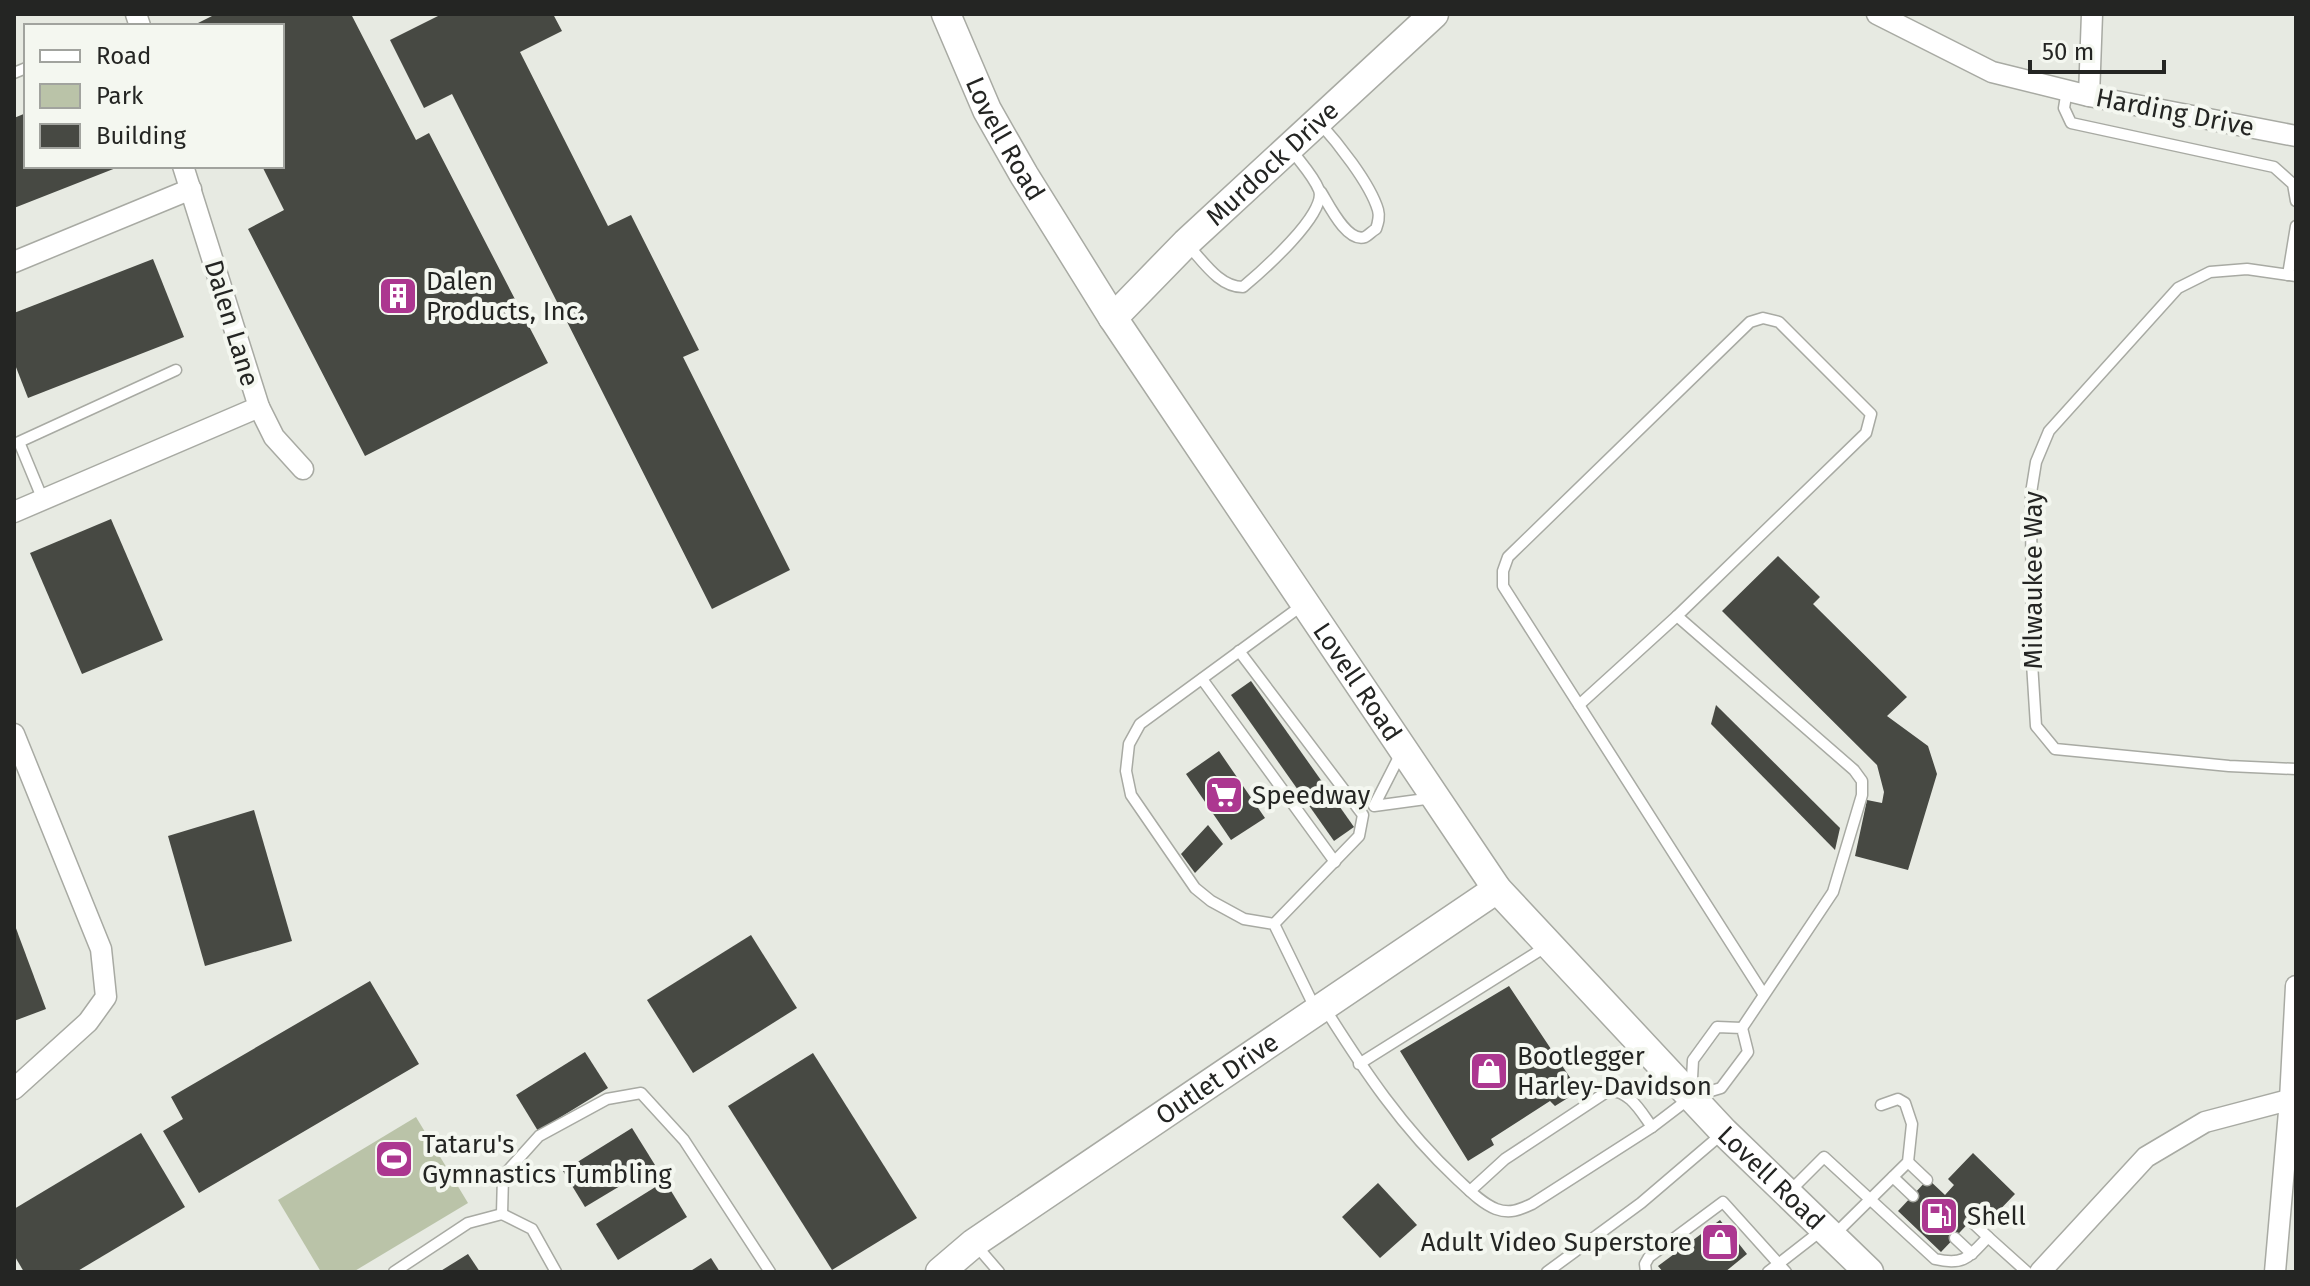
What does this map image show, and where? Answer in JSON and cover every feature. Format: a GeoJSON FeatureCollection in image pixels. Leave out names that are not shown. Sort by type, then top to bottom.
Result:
{"type":"FeatureCollection","features":[{"type":"Feature","properties":{"kind":"main road","name":"Lovell Road"},"geometry":{"type":"LineString","coordinates":[[946,14],[987,110],[1113,318],[1497,889],[1724,1132],[1869,1272]]}},
{"type":"Feature","properties":{"kind":"main road","name":"Murdock Drive"},"geometry":{"type":"LineString","coordinates":[[1113,318],[1186,243],[1434,14]]}},
{"type":"Feature","properties":{"kind":"main road","name":"Outlet Drive"},"geometry":{"type":"LineString","coordinates":[[940,1272],[974,1243],[1497,889]]}},
{"type":"Feature","properties":{"kind":"street","name":"Harding Drive"},"geometry":{"type":"LineString","coordinates":[[1877,14],[1992,72],[2089,96],[2296,136]]}},
{"type":"Feature","properties":{"kind":"street"},"geometry":{"type":"LineString","coordinates":[[2089,96],[2092,14]]}},
{"type":"Feature","properties":{"kind":"street","name":"Dalen Lane"},"geometry":{"type":"LineString","coordinates":[[184,168],[259,407],[274,437],[303,469]]}},
{"type":"Feature","properties":{"kind":"street"},"geometry":{"type":"LineString","coordinates":[[14,262],[191,189]]}},
{"type":"Feature","properties":{"kind":"street"},"geometry":{"type":"LineString","coordinates":[[14,512],[259,407]]}},
{"type":"Feature","properties":{"kind":"street"},"geometry":{"type":"LineString","coordinates":[[14,734],[101,949],[106,997],[88,1022],[14,1089]]}},
{"type":"Feature","properties":{"kind":"street"},"geometry":{"type":"LineString","coordinates":[[2275,1272],[2293,1099],[2296,986]]}},
{"type":"Feature","properties":{"kind":"street"},"geometry":{"type":"LineString","coordinates":[[2040,1272],[2146,1157],[2205,1122],[2293,1099]]}},
{"type":"Feature","properties":{"kind":"lane"},"geometry":{"type":"LineString","coordinates":[[2067,90],[2064,108],[2071,123],[2274,167],[2293,184],[2296,201]]}},
{"type":"Feature","properties":{"kind":"lane"},"geometry":{"type":"LineString","coordinates":[[1290,147],[1346,231],[1356,237],[1365,237],[1376,229],[1379,212],[1374,202],[1346,153],[1318,121]]}},
{"type":"Feature","properties":{"kind":"lane"},"geometry":{"type":"LineString","coordinates":[[1186,243],[1217,276],[1232,287],[1243,287],[1273,261],[1315,211],[1320,201],[1319,190]]}},
{"type":"Feature","properties":{"kind":"lane"},"geometry":{"type":"LineString","coordinates":[[2292,276],[2296,226]]}},
{"type":"Feature","properties":{"kind":"lane","name":"Milwaukee Way"},"geometry":{"type":"LineString","coordinates":[[2292,276],[2247,269],[2210,272],[2178,288],[2049,431],[2036,462],[2031,493],[2032,663],[2036,726],[2055,749],[2199,764],[2296,769]]}},
{"type":"Feature","properties":{"kind":"lane"},"geometry":{"type":"LineString","coordinates":[[1579,705],[1677,616],[1866,433],[1871,414],[1779,322],[1763,318],[1750,322],[1508,557],[1503,571],[1503,586],[1764,995]]}},
{"type":"Feature","properties":{"kind":"lane"},"geometry":{"type":"LineString","coordinates":[[43,500],[16,443],[176,370]]}},
{"type":"Feature","properties":{"kind":"lane"},"geometry":{"type":"LineString","coordinates":[[1274,924],[1244,919],[1211,901],[1195,888],[1131,795],[1126,771],[1129,744],[1140,724],[1304,604]]}},
{"type":"Feature","properties":{"kind":"lane"},"geometry":{"type":"LineString","coordinates":[[1274,924],[1320,1007],[1398,1117],[1470,1191],[1497,1209],[1514,1212],[1532,1204],[1652,1127],[1691,1097],[1721,1088],[1748,1052],[1742,1028],[1833,892],[1862,795],[1862,781],[1854,770],[1677,616]]}},
{"type":"Feature","properties":{"kind":"lane"},"geometry":{"type":"LineString","coordinates":[[1239,651],[1363,815]]}},
{"type":"Feature","properties":{"kind":"lane"},"geometry":{"type":"LineString","coordinates":[[1202,679],[1335,862]]}},
{"type":"Feature","properties":{"kind":"lane"},"geometry":{"type":"LineString","coordinates":[[1274,924],[1359,836],[1363,815],[1374,806],[1403,749]]}},
{"type":"Feature","properties":{"kind":"lane"},"geometry":{"type":"LineString","coordinates":[[1374,806],[1435,798]]}},
{"type":"Feature","properties":{"kind":"lane"},"geometry":{"type":"LineString","coordinates":[[1358,1061],[1549,945]]}},
{"type":"Feature","properties":{"kind":"lane"},"geometry":{"type":"LineString","coordinates":[[1691,1097],[1693,1060],[1717,1027],[1742,1028]]}},
{"type":"Feature","properties":{"kind":"lane"},"geometry":{"type":"LineString","coordinates":[[1470,1191],[1485,1174],[1505,1159],[1608,1091],[1618,1090],[1626,1094],[1652,1127]]}},
{"type":"Feature","properties":{"kind":"lane"},"geometry":{"type":"LineString","coordinates":[[502,1214],[503,1176],[539,1136],[607,1099],[641,1093],[684,1140],[770,1272]]}},
{"type":"Feature","properties":{"kind":"lane"},"geometry":{"type":"LineString","coordinates":[[1768,1272],[1782,1268],[1871,1199],[1908,1162],[1912,1124],[1905,1103],[1898,1099],[1881,1105]]}},
{"type":"Feature","properties":{"kind":"lane"},"geometry":{"type":"LineString","coordinates":[[1547,1272],[1641,1203],[1724,1132]]}},
{"type":"Feature","properties":{"kind":"lane"},"geometry":{"type":"LineString","coordinates":[[1788,1194],[1824,1157],[1935,1259],[1948,1262],[1965,1260],[1988,1237]]}},
{"type":"Feature","properties":{"kind":"lane"},"geometry":{"type":"LineString","coordinates":[[1908,1162],[1927,1180]]}},
{"type":"Feature","properties":{"kind":"lane"},"geometry":{"type":"LineString","coordinates":[[1893,1177],[1913,1196]]}},
{"type":"Feature","properties":{"kind":"lane"},"geometry":{"type":"LineString","coordinates":[[1646,1272],[1645,1264],[1649,1257],[1723,1202],[1782,1268]]}},
{"type":"Feature","properties":{"kind":"lane"},"geometry":{"type":"LineString","coordinates":[[394,1272],[468,1223],[502,1214],[532,1229],[556,1272]]}},
{"type":"Feature","properties":{"kind":"lane"},"geometry":{"type":"LineString","coordinates":[[1971,1221],[2027,1272]]}},
{"type":"Feature","properties":{"kind":"lane"},"geometry":{"type":"LineString","coordinates":[[1955,1238],[1972,1254]]}},
{"type":"Feature","properties":{"kind":"lane"},"geometry":{"type":"LineString","coordinates":[[974,1243],[999,1272]]}},
{"type":"Feature","properties":{"kind":"green space","name":"Tataru's Gymnastics Tumbling"},"geometry":{"type":"Polygon","coordinates":[[[416,1117],[468,1203],[353,1272],[321,1272],[278,1200],[416,1117]]]}},
{"type":"Feature","properties":{"kind":"building","name":"Dalen Products, Inc."},"geometry":{"type":"Polygon","coordinates":[[[216,14],[351,14],[416,140],[429,133],[548,363],[365,456],[248,229],[284,210],[263,168],[284,168],[284,24],[196,24],[216,14]]]}},
{"type":"Feature","properties":{"kind":"building"},"geometry":{"type":"Polygon","coordinates":[[[442,14],[553,14],[562,31],[520,52],[608,226],[631,215],[699,350],[683,357],[790,570],[712,609],[452,94],[424,108],[390,40],[442,14]]]}},
{"type":"Feature","properties":{"kind":"building"},"geometry":{"type":"Polygon","coordinates":[[[24,114],[24,168],[116,168],[14,208],[14,118],[24,114]]]}},
{"type":"Feature","properties":{"kind":"building"},"geometry":{"type":"Polygon","coordinates":[[[153,259],[184,337],[28,398],[14,362],[14,313],[153,259]]]}},
{"type":"Feature","properties":{"kind":"building"},"geometry":{"type":"Polygon","coordinates":[[[111,519],[163,640],[82,674],[30,553],[111,519]]]}},
{"type":"Feature","properties":{"kind":"building"},"geometry":{"type":"Polygon","coordinates":[[[1778,556],[1820,597],[1813,604],[1907,697],[1887,716],[1928,746],[1937,774],[1908,870],[1855,856],[1867,800],[1882,803],[1884,792],[1877,765],[1722,611],[1778,556]]]}},
{"type":"Feature","properties":{"kind":"building"},"geometry":{"type":"Polygon","coordinates":[[[1251,681],[1354,827],[1334,841],[1231,695],[1251,681]]]}},
{"type":"Feature","properties":{"kind":"building"},"geometry":{"type":"Polygon","coordinates":[[[1716,705],[1840,828],[1835,850],[1711,724],[1716,705]]]}},
{"type":"Feature","properties":{"kind":"building"},"geometry":{"type":"Polygon","coordinates":[[[1219,751],[1265,818],[1231,840],[1186,774],[1219,751]]]}},
{"type":"Feature","properties":{"kind":"building"},"geometry":{"type":"Polygon","coordinates":[[[254,810],[292,941],[205,966],[168,836],[254,810]]]}},
{"type":"Feature","properties":{"kind":"building"},"geometry":{"type":"Polygon","coordinates":[[[1208,825],[1223,844],[1195,873],[1181,854],[1208,825]]]}},
{"type":"Feature","properties":{"kind":"building"},"geometry":{"type":"Polygon","coordinates":[[[14,923],[46,1009],[14,1021],[14,923]]]}},
{"type":"Feature","properties":{"kind":"building"},"geometry":{"type":"Polygon","coordinates":[[[751,935],[797,1008],[693,1073],[647,1000],[751,935]]]}},
{"type":"Feature","properties":{"kind":"building"},"geometry":{"type":"Polygon","coordinates":[[[370,981],[419,1064],[199,1193],[163,1131],[183,1119],[171,1097],[370,981]]]}},
{"type":"Feature","properties":{"kind":"building","name":"Bootlegger Harley-Davidson"},"geometry":{"type":"Polygon","coordinates":[[[1509,986],[1579,1091],[1555,1106],[1550,1101],[1491,1139],[1494,1145],[1468,1161],[1400,1051],[1509,986]]]}},
{"type":"Feature","properties":{"kind":"building"},"geometry":{"type":"Polygon","coordinates":[[[585,1052],[608,1088],[538,1131],[516,1095],[585,1052]]]}},
{"type":"Feature","properties":{"kind":"building"},"geometry":{"type":"Polygon","coordinates":[[[813,1053],[917,1218],[832,1270],[728,1106],[813,1053]]]}},
{"type":"Feature","properties":{"kind":"building"},"geometry":{"type":"Polygon","coordinates":[[[632,1128],[655,1165],[585,1207],[563,1171],[632,1128]]]}},
{"type":"Feature","properties":{"kind":"building"},"geometry":{"type":"Polygon","coordinates":[[[141,1133],[185,1207],[76,1272],[24,1272],[14,1255],[14,1209],[141,1133]]]}},
{"type":"Feature","properties":{"kind":"building","name":"Shell"},"geometry":{"type":"Polygon","coordinates":[[[1973,1153],[2015,1194],[1990,1220],[1981,1210],[1941,1252],[1898,1211],[1928,1179],[1945,1195],[1954,1185],[1948,1179],[1973,1153]]]}},
{"type":"Feature","properties":{"kind":"building"},"geometry":{"type":"Polygon","coordinates":[[[665,1181],[687,1217],[618,1260],[596,1224],[665,1181]]]}},
{"type":"Feature","properties":{"kind":"building"},"geometry":{"type":"Polygon","coordinates":[[[1378,1183],[1417,1225],[1380,1258],[1342,1217],[1378,1183]]]}},
{"type":"Feature","properties":{"kind":"building"},"geometry":{"type":"Polygon","coordinates":[[[1720,1220],[1747,1254],[1725,1272],[1663,1272],[1658,1266],[1720,1220]]]}},
{"type":"Feature","properties":{"kind":"building"},"geometry":{"type":"Polygon","coordinates":[[[468,1254],[480,1272],[439,1272],[468,1254]]]}},
{"type":"Feature","properties":{"kind":"building"},"geometry":{"type":"Polygon","coordinates":[[[711,1258],[720,1272],[689,1272],[711,1258]]]}},
{"type":"Feature","properties":{"kind":"place","name":"Dalen Products, Inc."},"geometry":{"type":"Point","coordinates":[398,296]}},
{"type":"Feature","properties":{"kind":"place","name":"Speedway"},"geometry":{"type":"Point","coordinates":[1224,795]}},
{"type":"Feature","properties":{"kind":"place","name":"Bootlegger Harley-Davidson"},"geometry":{"type":"Point","coordinates":[1489,1071]}},
{"type":"Feature","properties":{"kind":"place","name":"Tataru's Gymnastics Tumbling"},"geometry":{"type":"Point","coordinates":[394,1159]}},
{"type":"Feature","properties":{"kind":"place","name":"Shell"},"geometry":{"type":"Point","coordinates":[1939,1216]}},
{"type":"Feature","properties":{"kind":"place","name":"Adult Video Superstore"},"geometry":{"type":"Point","coordinates":[1720,1242]}}]}
